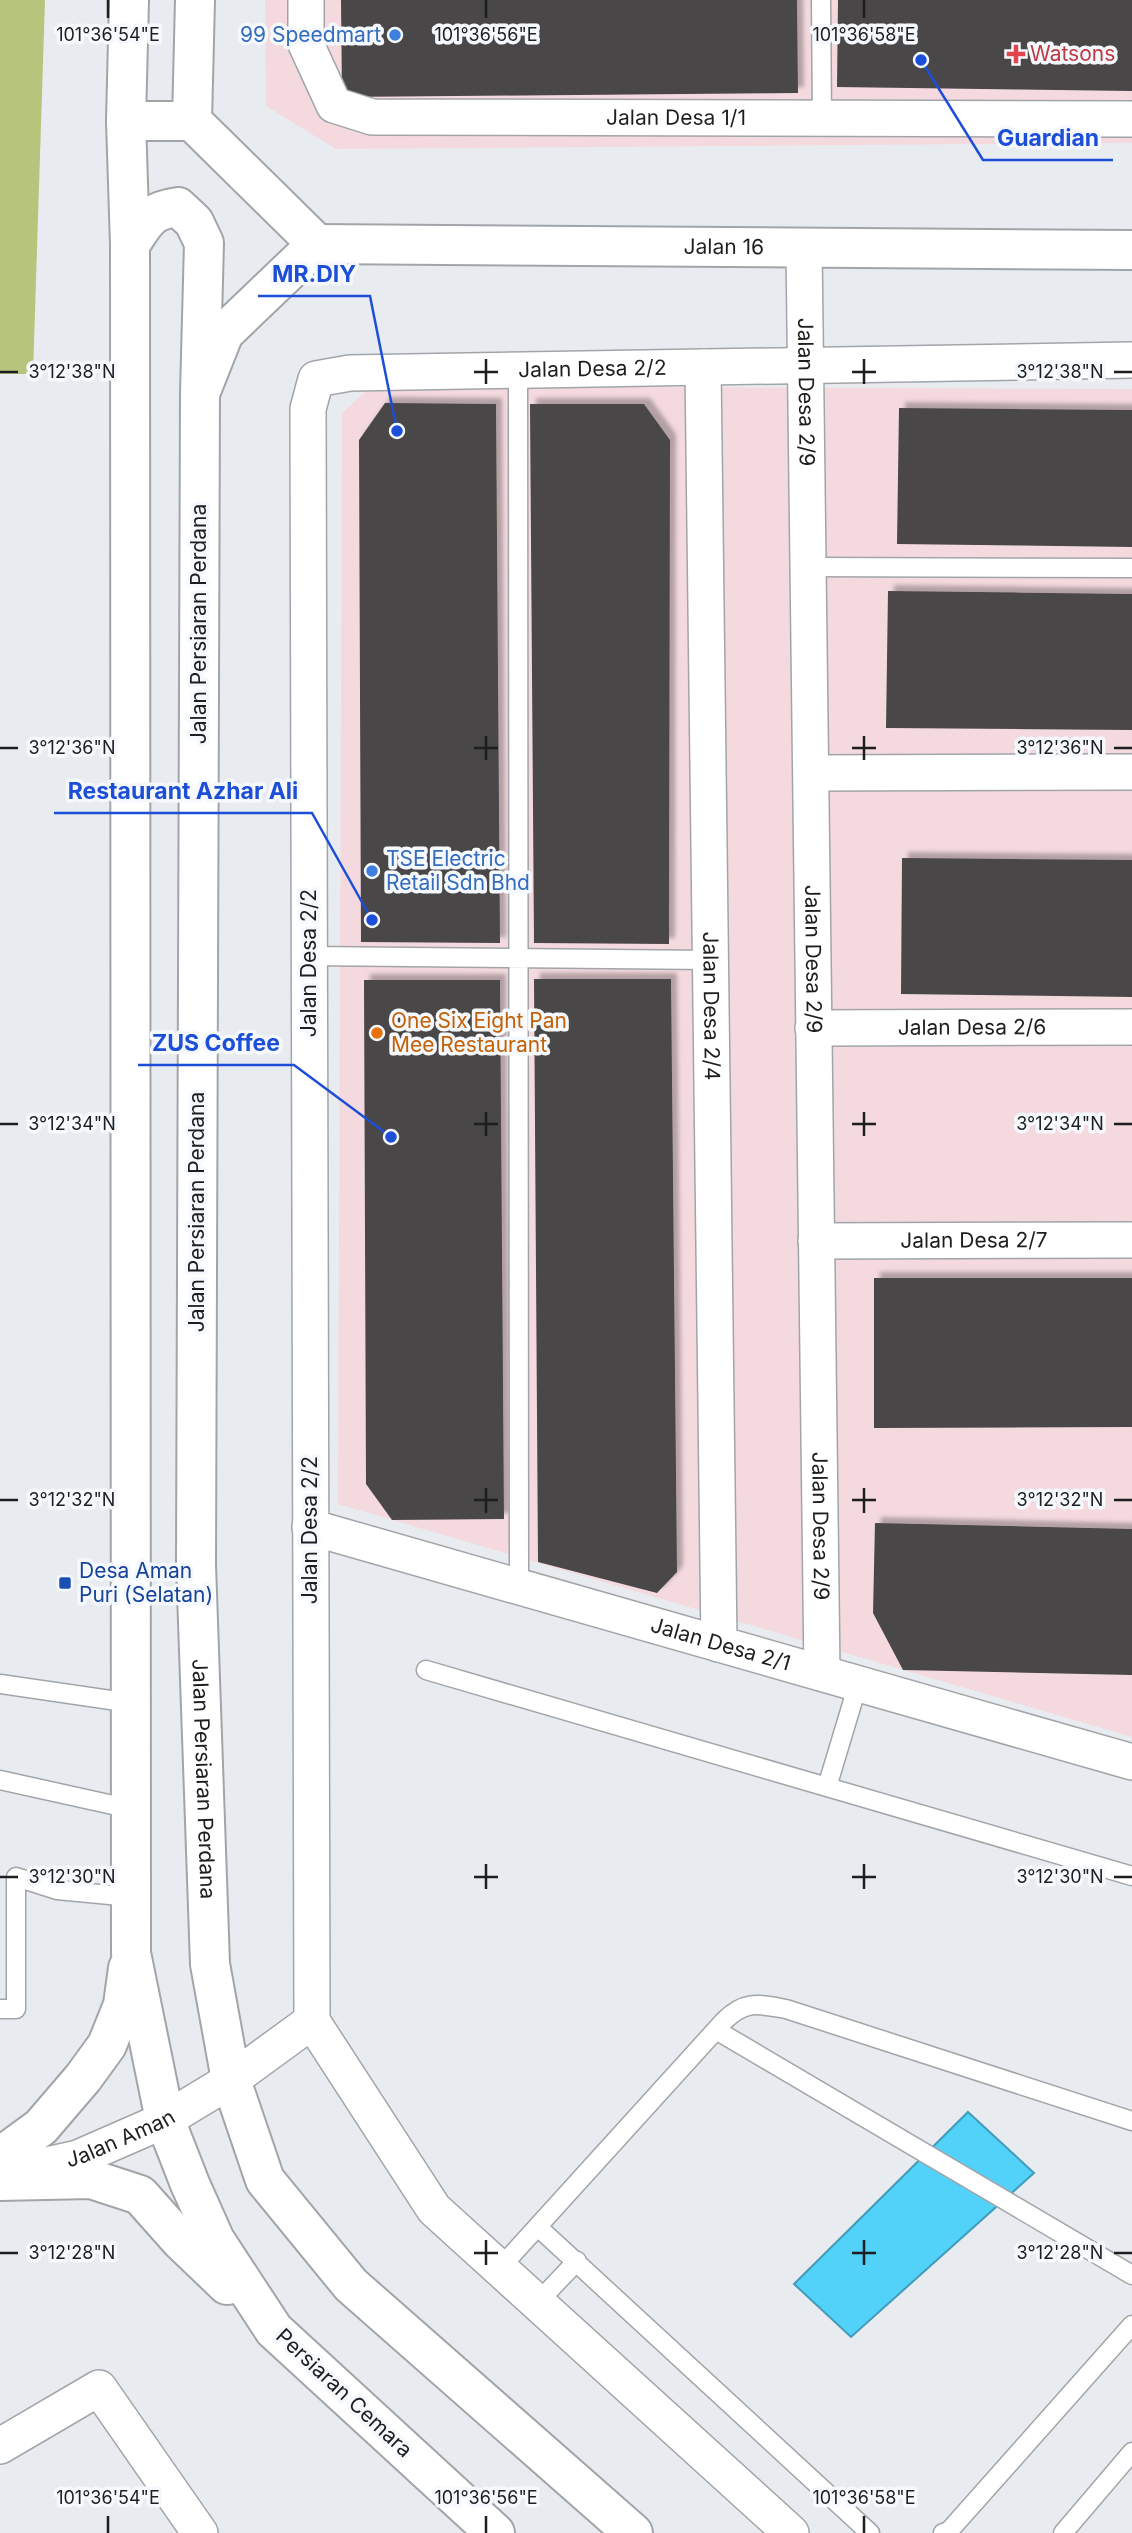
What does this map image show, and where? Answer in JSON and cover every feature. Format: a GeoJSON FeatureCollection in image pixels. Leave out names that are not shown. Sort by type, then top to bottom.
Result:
{"type":"FeatureCollection","features":[{"type":"Feature","properties":{"kind":"main road"},"geometry":{"type":"LineString","coordinates":[[0,2157],[41,2127],[107,2045],[123,2005],[131,1953],[130,245],[126,121],[129,0]]}},
{"type":"Feature","properties":{"kind":"main road"},"geometry":{"type":"LineString","coordinates":[[192,121],[195,0]]}},
{"type":"Feature","properties":{"kind":"main road"},"geometry":{"type":"LineString","coordinates":[[126,121],[192,121],[317,244],[224,333],[200,393]]}},
{"type":"Feature","properties":{"kind":"main road","name":"Jalan Persiaran Perdana"},"geometry":{"type":"LineString","coordinates":[[130,245],[157,210],[178,207],[194,222],[204,243],[200,393],[196,1564],[210,1964],[231,2080]]}},
{"type":"Feature","properties":{"kind":"main road","name":"Jalan 16"},"geometry":{"type":"LineString","coordinates":[[317,244],[1132,250]]}},
{"type":"Feature","properties":{"kind":"main road"},"geometry":{"type":"LineString","coordinates":[[131,1953],[166,2120]]}},
{"type":"Feature","properties":{"kind":"main road"},"geometry":{"type":"LineString","coordinates":[[231,2080],[265,2180],[351,2285],[634,2533]]}},
{"type":"Feature","properties":{"kind":"main road","name":"Persiaran Cemara"},"geometry":{"type":"LineString","coordinates":[[166,2120],[215,2240],[274,2330],[495,2533]]}},
{"type":"Feature","properties":{"kind":"main road"},"geometry":{"type":"LineString","coordinates":[[0,2181],[91,2179],[140,2195],[180,2240],[274,2330]]}},
{"type":"Feature","properties":{"kind":"street","name":"Jalan Desa 1/1"},"geometry":{"type":"LineString","coordinates":[[306,0],[306,44],[334,104],[372,117],[1132,119]]}},
{"type":"Feature","properties":{"kind":"street","name":"Jalan Desa 2/9"},"geometry":{"type":"LineString","coordinates":[[804,247],[822,1673]]}},
{"type":"Feature","properties":{"kind":"street"},"geometry":{"type":"LineString","coordinates":[[805,365],[1132,360]]}},
{"type":"Feature","properties":{"kind":"street","name":"Jalan Desa 2/2"},"geometry":{"type":"LineString","coordinates":[[312,2021],[308,409],[316,379],[350,373],[805,365]]}},
{"type":"Feature","properties":{"kind":"street","name":"Jalan Desa 2/4"},"geometry":{"type":"LineString","coordinates":[[703,367],[719,1644]]}},
{"type":"Feature","properties":{"kind":"street"},"geometry":{"type":"LineString","coordinates":[[811,773],[1132,772]]}},
{"type":"Feature","properties":{"kind":"street","name":"Jalan Desa 2/6"},"geometry":{"type":"LineString","coordinates":[[813,1028],[1132,1027]]}},
{"type":"Feature","properties":{"kind":"street","name":"Jalan Desa 2/7"},"geometry":{"type":"LineString","coordinates":[[816,1241],[1132,1240]]}},
{"type":"Feature","properties":{"kind":"street","name":"Jalan Desa 2/1"},"geometry":{"type":"LineString","coordinates":[[310,1527],[1132,1762]]}},
{"type":"Feature","properties":{"kind":"street"},"geometry":{"type":"LineString","coordinates":[[231,2080],[312,2021],[434,2208],[791,2533]]}},
{"type":"Feature","properties":{"kind":"street","name":"Jalan Aman"},"geometry":{"type":"LineString","coordinates":[[0,2175],[78,2158],[166,2120],[231,2080]]}},
{"type":"Feature","properties":{"kind":"street"},"geometry":{"type":"LineString","coordinates":[[0,2445],[99,2388],[200,2533]]}},
{"type":"Feature","properties":{"kind":"lane"},"geometry":{"type":"LineString","coordinates":[[821,0],[822,118]]}},
{"type":"Feature","properties":{"kind":"lane"},"geometry":{"type":"LineString","coordinates":[[518,370],[519,1587]]}},
{"type":"Feature","properties":{"kind":"lane"},"geometry":{"type":"LineString","coordinates":[[808,567],[1132,568]]}},
{"type":"Feature","properties":{"kind":"lane"},"geometry":{"type":"LineString","coordinates":[[309,956],[710,960]]}},
{"type":"Feature","properties":{"kind":"lane"},"geometry":{"type":"LineString","coordinates":[[425,1670],[1132,1876]]}},
{"type":"Feature","properties":{"kind":"lane"},"geometry":{"type":"LineString","coordinates":[[0,1684],[131,1703]]}},
{"type":"Feature","properties":{"kind":"lane"},"geometry":{"type":"LineString","coordinates":[[827,1787],[858,1684]]}},
{"type":"Feature","properties":{"kind":"lane"},"geometry":{"type":"LineString","coordinates":[[0,1780],[131,1809]]}},
{"type":"Feature","properties":{"kind":"lane"},"geometry":{"type":"LineString","coordinates":[[0,2009],[16,2009],[16,1877],[57,1890],[131,1897]]}},
{"type":"Feature","properties":{"kind":"lane"},"geometry":{"type":"LineString","coordinates":[[500,2268],[716,2030],[736,2010],[758,2003],[786,2009],[1132,2121]]}},
{"type":"Feature","properties":{"kind":"lane"},"geometry":{"type":"LineString","coordinates":[[716,2030],[1132,2275]]}},
{"type":"Feature","properties":{"kind":"lane"},"geometry":{"type":"LineString","coordinates":[[539,2228],[870,2533]]}},
{"type":"Feature","properties":{"kind":"lane"},"geometry":{"type":"LineString","coordinates":[[538,2302],[577,2261]]}},
{"type":"Feature","properties":{"kind":"lane"},"geometry":{"type":"LineString","coordinates":[[943,2533],[949,2531],[1132,2325]]}},
{"type":"Feature","properties":{"kind":"lane"},"geometry":{"type":"LineString","coordinates":[[1063,2533],[1132,2452]]}},
{"type":"Feature","properties":{"kind":"shaded area"},"geometry":{"type":"Polygon","coordinates":[[[265,0],[1132,0],[1132,143],[336,149],[266,106],[265,0]]]}},
{"type":"Feature","properties":{"kind":"shaded area"},"geometry":{"type":"Polygon","coordinates":[[[372,386],[1132,389],[1132,1737],[338,1504],[342,413],[372,386]]]}},
{"type":"Feature","properties":{"kind":"green space"},"geometry":{"type":"Polygon","coordinates":[[[0,0],[45,0],[33,374],[0,374],[0,0]]]}},
{"type":"Feature","properties":{"kind":"water"},"geometry":{"type":"Polygon","coordinates":[[[968,2112],[1034,2173],[851,2337],[794,2284],[968,2112]]]}},
{"type":"Feature","properties":{"kind":"building"},"geometry":{"type":"Polygon","coordinates":[[[341,0],[797,0],[798,93],[342,97],[341,0]]]}},
{"type":"Feature","properties":{"kind":"building"},"geometry":{"type":"Polygon","coordinates":[[[838,0],[1132,0],[1132,91],[837,87],[838,0]]]}},
{"type":"Feature","properties":{"kind":"building"},"geometry":{"type":"Polygon","coordinates":[[[385,403],[496,404],[500,943],[361,942],[359,440],[385,403]]]}},
{"type":"Feature","properties":{"kind":"building"},"geometry":{"type":"Polygon","coordinates":[[[530,404],[644,404],[670,440],[669,944],[534,943],[530,404]]]}},
{"type":"Feature","properties":{"kind":"building"},"geometry":{"type":"Polygon","coordinates":[[[899,408],[1132,410],[1132,547],[897,544],[899,408]]]}},
{"type":"Feature","properties":{"kind":"building"},"geometry":{"type":"Polygon","coordinates":[[[888,591],[1132,594],[1132,730],[886,728],[888,591]]]}},
{"type":"Feature","properties":{"kind":"building"},"geometry":{"type":"Polygon","coordinates":[[[902,858],[1132,860],[1132,997],[901,994],[902,858]]]}},
{"type":"Feature","properties":{"kind":"building"},"geometry":{"type":"Polygon","coordinates":[[[534,979],[671,979],[677,1572],[657,1593],[538,1562],[534,979]]]}},
{"type":"Feature","properties":{"kind":"building"},"geometry":{"type":"Polygon","coordinates":[[[364,980],[500,980],[504,1519],[392,1520],[366,1484],[364,980]]]}},
{"type":"Feature","properties":{"kind":"building"},"geometry":{"type":"Polygon","coordinates":[[[874,1278],[1132,1278],[1132,1427],[874,1428],[874,1278]]]}},
{"type":"Feature","properties":{"kind":"building"},"geometry":{"type":"Polygon","coordinates":[[[875,1523],[1132,1529],[1132,1675],[903,1670],[873,1613],[875,1523]]]}},
{"type":"Feature","properties":{"kind":"place","name":"99 Speedmart"},"geometry":{"type":"Point","coordinates":[395,35]}},
{"type":"Feature","properties":{"kind":"place","name":"Watsons"},"geometry":{"type":"Point","coordinates":[1016,54]}},
{"type":"Feature","properties":{"kind":"place","name":"Guardian"},"geometry":{"type":"Point","coordinates":[921,60]}},
{"type":"Feature","properties":{"kind":"place","name":"MR.DIY"},"geometry":{"type":"Point","coordinates":[397,431]}},
{"type":"Feature","properties":{"kind":"place","name":"TSE Electric Retail Sdn Bhd"},"geometry":{"type":"Point","coordinates":[372,871]}},
{"type":"Feature","properties":{"kind":"place","name":"Restaurant Azhar Ali"},"geometry":{"type":"Point","coordinates":[372,920]}},
{"type":"Feature","properties":{"kind":"place","name":"One Six Eight Pan Mee Restaurant"},"geometry":{"type":"Point","coordinates":[377,1033]}},
{"type":"Feature","properties":{"kind":"place","name":"ZUS Coffee"},"geometry":{"type":"Point","coordinates":[391,1137]}},
{"type":"Feature","properties":{"kind":"place","name":"Desa Aman Puri (Selatan)"},"geometry":{"type":"Point","coordinates":[65,1583]}}]}
